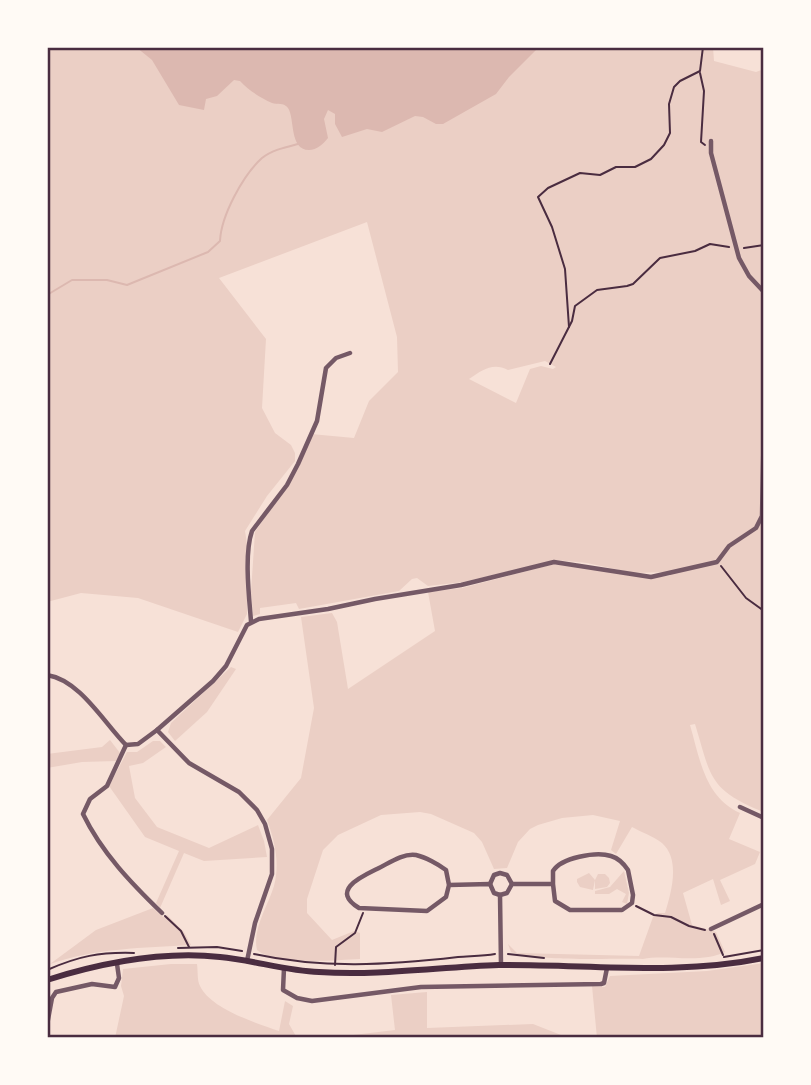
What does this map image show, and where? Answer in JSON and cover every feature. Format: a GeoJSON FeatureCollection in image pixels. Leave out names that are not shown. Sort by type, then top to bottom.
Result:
{"type":"FeatureCollection","features":[{"type":"Feature","properties":{"kind":"main road"},"geometry":{"type":"LineString","coordinates":[[47,980],[117,964],[179,956],[222,957],[334,973],[501,965],[685,969],[764,958]]}},
{"type":"Feature","properties":{"kind":"street"},"geometry":{"type":"LineString","coordinates":[[711,141],[711,153],[743,268],[764,292]]}},
{"type":"Feature","properties":{"kind":"street"},"geometry":{"type":"LineString","coordinates":[[126,745],[138,744],[157,730],[223,670],[251,621],[249,579],[252,531],[287,485],[298,464],[317,421],[326,368],[335,358],[350,353]]}},
{"type":"Feature","properties":{"kind":"street"},"geometry":{"type":"LineString","coordinates":[[251,621],[328,610],[375,598],[461,584],[544,563],[564,562],[651,577],[718,562],[729,546],[756,528],[762,516],[764,419]]}},
{"type":"Feature","properties":{"kind":"street"},"geometry":{"type":"LineString","coordinates":[[47,675],[63,680],[76,689],[126,745]]}},
{"type":"Feature","properties":{"kind":"street"},"geometry":{"type":"LineString","coordinates":[[157,730],[188,764],[239,792],[257,810],[265,824],[272,849],[272,874],[255,923],[247,961]]}},
{"type":"Feature","properties":{"kind":"street"},"geometry":{"type":"LineString","coordinates":[[126,745],[107,786],[90,799],[83,814],[94,836],[127,880],[162,913]]}},
{"type":"Feature","properties":{"kind":"street"},"geometry":{"type":"LineString","coordinates":[[740,807],[764,818]]}},
{"type":"Feature","properties":{"kind":"street"},"geometry":{"type":"LineString","coordinates":[[416,855],[444,868],[449,885],[446,897],[427,911],[356,908],[349,899],[348,889],[351,883],[405,856],[416,855]]}},
{"type":"Feature","properties":{"kind":"street"},"geometry":{"type":"LineString","coordinates":[[612,856],[628,870],[632,904],[622,910],[570,911],[555,901],[553,884],[553,871],[564,861],[612,856]]}},
{"type":"Feature","properties":{"kind":"street"},"geometry":{"type":"LineString","coordinates":[[489,884],[494,875],[500,873],[510,877],[510,890],[500,895]]}},
{"type":"Feature","properties":{"kind":"street"},"geometry":{"type":"LineString","coordinates":[[449,885],[489,884]]}},
{"type":"Feature","properties":{"kind":"street"},"geometry":{"type":"LineString","coordinates":[[489,884],[492,890],[500,895]]}},
{"type":"Feature","properties":{"kind":"street"},"geometry":{"type":"LineString","coordinates":[[512,884],[553,884]]}},
{"type":"Feature","properties":{"kind":"street"},"geometry":{"type":"LineString","coordinates":[[500,895],[501,965]]}},
{"type":"Feature","properties":{"kind":"street"},"geometry":{"type":"LineString","coordinates":[[711,929],[764,904]]}},
{"type":"Feature","properties":{"kind":"street"},"geometry":{"type":"LineString","coordinates":[[47,1025],[52,998],[56,992],[92,984],[115,987],[120,978],[117,964]]}},
{"type":"Feature","properties":{"kind":"street"},"geometry":{"type":"LineString","coordinates":[[285,968],[283,990],[298,998],[312,1001],[421,987],[601,984],[604,983],[607,968]]}},
{"type":"Feature","properties":{"kind":"path"},"geometry":{"type":"LineString","coordinates":[[701,142],[704,91],[700,71],[703,47]]}},
{"type":"Feature","properties":{"kind":"path"},"geometry":{"type":"LineString","coordinates":[[569,327],[565,269],[552,227],[538,197],[548,188],[580,173],[600,175],[616,167],[635,167],[651,159],[664,145],[670,133],[668,104],[674,88],[680,81],[700,71]]}},
{"type":"Feature","properties":{"kind":"path"},"geometry":{"type":"LineString","coordinates":[[551,364],[578,303],[597,290],[633,284],[660,258],[695,251],[710,244],[737,250],[764,246]]}},
{"type":"Feature","properties":{"kind":"path"},"geometry":{"type":"LineString","coordinates":[[718,562],[746,598],[764,611]]}},
{"type":"Feature","properties":{"kind":"path"},"geometry":{"type":"LineString","coordinates":[[632,904],[654,915],[671,917],[701,930],[711,929],[724,957],[764,950]]}},
{"type":"Feature","properties":{"kind":"path"},"geometry":{"type":"LineString","coordinates":[[335,965],[336,947],[357,931],[364,909]]}},
{"type":"Feature","properties":{"kind":"path"},"geometry":{"type":"LineString","coordinates":[[162,913],[181,931],[189,947]]}},
{"type":"Feature","properties":{"kind":"path"},"geometry":{"type":"LineString","coordinates":[[256,954],[335,965],[495,954]]}},
{"type":"Feature","properties":{"kind":"path"},"geometry":{"type":"LineString","coordinates":[[509,954],[547,958]]}},
{"type":"Feature","properties":{"kind":"shaded area"},"geometry":{"type":"Polygon","coordinates":[[[47,47],[713,47],[714,61],[756,72],[764,69],[764,806],[761,811],[721,788],[709,769],[695,724],[690,725],[711,787],[728,806],[740,813],[729,839],[760,852],[755,864],[720,880],[730,901],[721,905],[713,879],[683,893],[692,925],[716,932],[725,952],[694,958],[643,959],[557,958],[539,957],[511,952],[508,944],[517,953],[639,956],[653,917],[658,913],[665,913],[673,877],[668,850],[662,843],[632,827],[616,854],[611,850],[620,821],[593,815],[562,818],[530,829],[518,842],[507,868],[494,869],[482,842],[474,833],[431,814],[420,812],[381,815],[338,835],[323,850],[307,899],[307,913],[332,940],[354,931],[360,933],[360,959],[291,960],[266,955],[257,950],[257,934],[274,886],[277,869],[267,820],[301,778],[314,708],[301,617],[332,613],[337,622],[348,689],[435,631],[428,592],[462,588],[554,564],[651,577],[670,576],[669,572],[633,573],[587,563],[556,560],[463,582],[428,586],[417,578],[412,579],[399,591],[299,609],[296,603],[260,608],[260,614],[253,616],[251,592],[255,532],[287,485],[311,434],[354,438],[369,401],[398,372],[397,337],[367,222],[219,278],[266,339],[262,408],[275,433],[291,445],[295,453],[295,461],[267,496],[245,531],[247,614],[238,632],[138,598],[81,593],[47,602],[47,47]],[[545,361],[508,370],[492,367],[469,379],[516,403],[530,369],[541,366],[553,369],[556,367],[545,361]]]}},
{"type":"Feature","properties":{"kind":"shaded area"},"geometry":{"type":"Polygon","coordinates":[[[136,47],[539,47],[496,94],[443,124],[415,116],[382,132],[367,129],[342,137],[335,124],[335,114],[328,110],[324,119],[328,138],[317,148],[309,150],[298,145],[286,106],[263,99],[240,81],[234,80],[217,96],[206,99],[204,110],[179,105],[152,60],[136,47]]]}},
{"type":"Feature","properties":{"kind":"shaded area"},"geometry":{"type":"Polygon","coordinates":[[[231,667],[236,669],[207,712],[175,741],[168,732],[171,723],[231,667]]]}},
{"type":"Feature","properties":{"kind":"shaded area"},"geometry":{"type":"Polygon","coordinates":[[[110,740],[120,753],[116,761],[82,762],[47,768],[47,754],[102,747],[110,740]]]}},
{"type":"Feature","properties":{"kind":"shaded area"},"geometry":{"type":"Polygon","coordinates":[[[153,741],[160,741],[166,747],[143,763],[129,766],[135,798],[157,827],[209,848],[258,825],[267,857],[204,861],[184,853],[160,908],[156,903],[179,851],[145,837],[109,786],[127,752],[137,752],[153,741]]]}},
{"type":"Feature","properties":{"kind":"shaded area"},"geometry":{"type":"Polygon","coordinates":[[[624,871],[629,893],[627,904],[622,902],[626,894],[617,889],[609,894],[595,894],[595,891],[610,887],[624,871]]]}},
{"type":"Feature","properties":{"kind":"shaded area"},"geometry":{"type":"Polygon","coordinates":[[[589,873],[595,880],[593,890],[580,887],[577,882],[577,879],[589,873]]]}},
{"type":"Feature","properties":{"kind":"shaded area"},"geometry":{"type":"Polygon","coordinates":[[[598,874],[605,874],[610,883],[607,887],[595,889],[598,874]]]}},
{"type":"Feature","properties":{"kind":"shaded area"},"geometry":{"type":"Polygon","coordinates":[[[153,908],[163,917],[167,915],[184,932],[191,945],[102,952],[50,964],[96,930],[153,908]]]}},
{"type":"Feature","properties":{"kind":"shaded area"},"geometry":{"type":"Polygon","coordinates":[[[764,963],[764,1038],[597,1038],[592,986],[605,987],[610,976],[707,971],[764,963]]]}},
{"type":"Feature","properties":{"kind":"shaded area"},"geometry":{"type":"Polygon","coordinates":[[[197,964],[200,986],[214,1002],[235,1014],[279,1031],[285,1001],[293,1006],[289,1024],[297,1038],[115,1038],[124,996],[121,986],[123,969],[197,964]]]}},
{"type":"Feature","properties":{"kind":"shaded area"},"geometry":{"type":"Polygon","coordinates":[[[427,992],[427,1028],[533,1024],[561,1035],[562,1038],[328,1038],[395,1030],[391,995],[427,992]]]}},
{"type":"Feature","properties":{"kind":"waterway"},"geometry":{"type":"LineString","coordinates":[[47,295],[72,280],[107,280],[127,285],[208,252],[220,241],[229,208],[255,165],[270,153],[298,144]]}}]}
